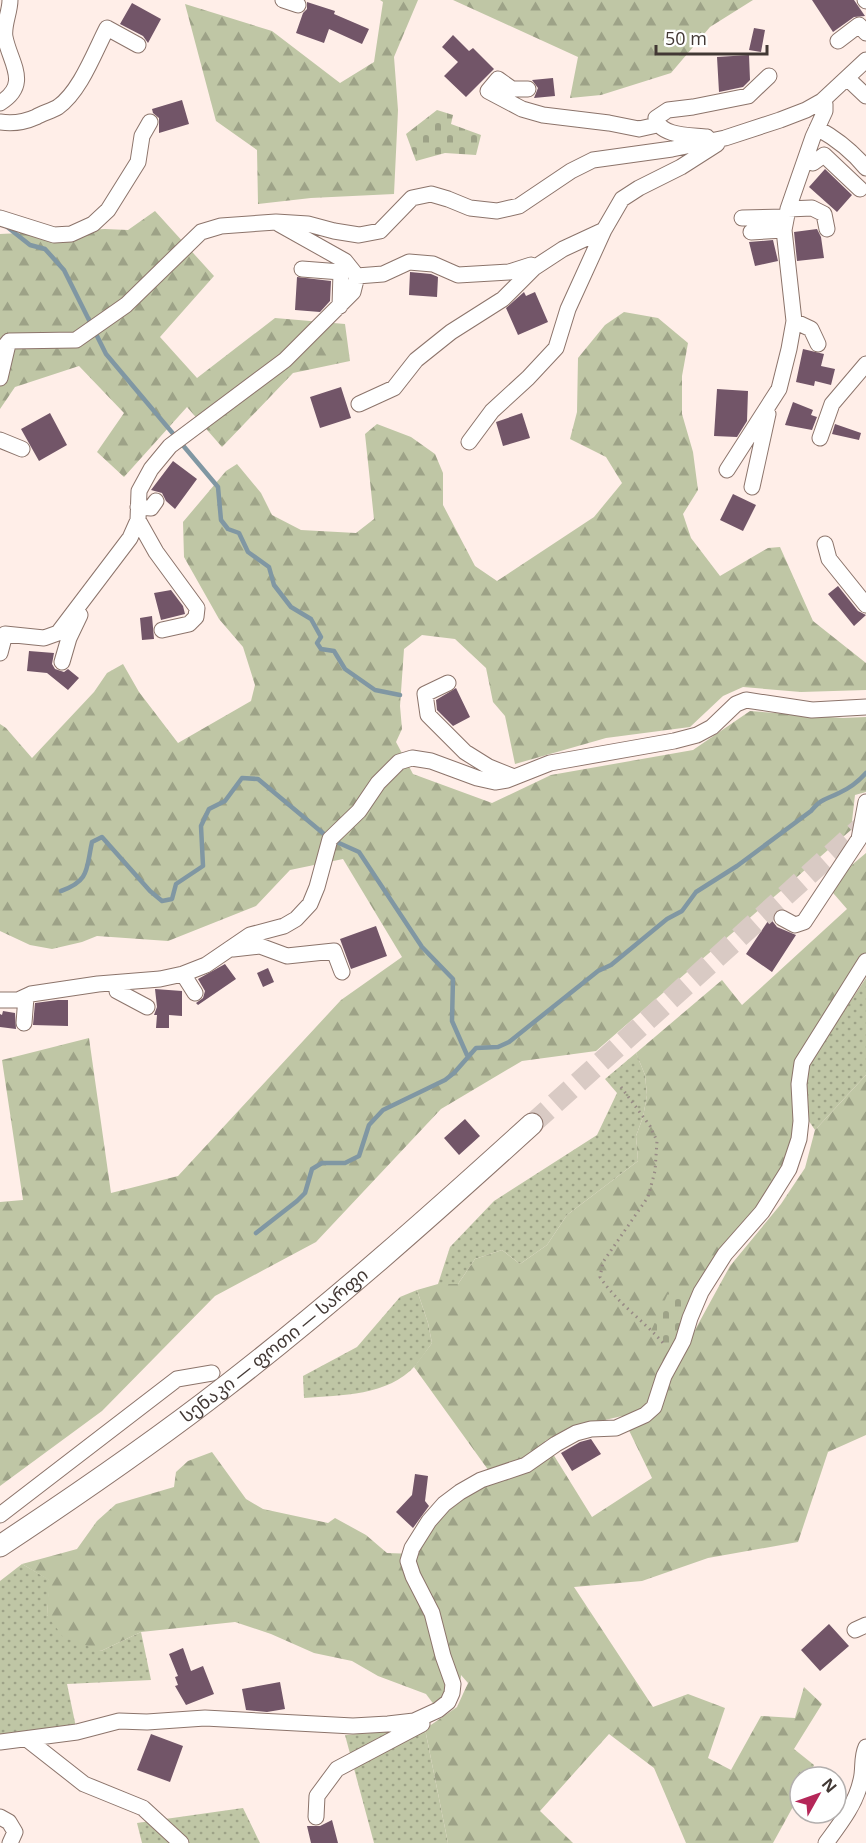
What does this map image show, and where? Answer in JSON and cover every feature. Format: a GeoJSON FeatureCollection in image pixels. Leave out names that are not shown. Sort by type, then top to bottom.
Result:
{"type":"FeatureCollection","features":[{"type":"Feature","properties":{"kind":"highway","name":"სენაკი — ფოთი — სარფი"},"geometry":{"type":"LineString","coordinates":[[0,1546],[92,1485],[236,1378],[415,1230],[532,1124]]}},
{"type":"Feature","properties":{"kind":"street"},"geometry":{"type":"LineString","coordinates":[[0,103],[15,89],[18,75],[4,34],[10,0]]}},
{"type":"Feature","properties":{"kind":"street"},"geometry":{"type":"LineString","coordinates":[[283,0],[298,4]]}},
{"type":"Feature","properties":{"kind":"street"},"geometry":{"type":"LineString","coordinates":[[838,41],[859,25],[866,33]]}},
{"type":"Feature","properties":{"kind":"street"},"geometry":{"type":"LineString","coordinates":[[0,122],[10,124],[57,108],[76,87],[107,28],[138,45]]}},
{"type":"Feature","properties":{"kind":"street"},"geometry":{"type":"LineString","coordinates":[[0,378],[4,347],[76,340],[126,305],[201,232],[221,226],[276,222],[308,224],[359,235],[380,231],[412,198],[431,194],[448,198],[470,208],[497,212],[519,206],[571,171],[593,160],[672,149],[725,138],[780,120],[822,100],[866,60]]}},
{"type":"Feature","properties":{"kind":"street"},"geometry":{"type":"LineString","coordinates":[[725,138],[663,130],[657,125],[656,118],[668,110],[748,96],[770,76]]}},
{"type":"Feature","properties":{"kind":"street"},"geometry":{"type":"LineString","coordinates":[[847,78],[866,96]]}},
{"type":"Feature","properties":{"kind":"street"},"geometry":{"type":"LineString","coordinates":[[528,89],[512,89],[498,79],[488,91],[522,109],[543,116],[609,123],[639,129],[657,125]]}},
{"type":"Feature","properties":{"kind":"street"},"geometry":{"type":"LineString","coordinates":[[727,470],[779,389],[794,321],[786,219],[805,161],[825,111],[825,104],[822,100]]}},
{"type":"Feature","properties":{"kind":"street"},"geometry":{"type":"LineString","coordinates":[[0,218],[54,235],[71,234],[93,224],[108,210],[138,162],[142,136],[150,122]]}},
{"type":"Feature","properties":{"kind":"street"},"geometry":{"type":"LineString","coordinates":[[817,128],[833,137],[866,168]]}},
{"type":"Feature","properties":{"kind":"street"},"geometry":{"type":"LineString","coordinates":[[469,442],[492,411],[556,348],[568,309],[604,230],[622,199],[681,167],[725,138]]}},
{"type":"Feature","properties":{"kind":"street"},"geometry":{"type":"LineString","coordinates":[[805,161],[813,163],[824,155],[860,189]]}},
{"type":"Feature","properties":{"kind":"street"},"geometry":{"type":"LineString","coordinates":[[751,232],[812,208],[824,214],[827,229]]}},
{"type":"Feature","properties":{"kind":"street"},"geometry":{"type":"LineString","coordinates":[[742,218],[786,219]]}},
{"type":"Feature","properties":{"kind":"street"},"geometry":{"type":"LineString","coordinates":[[276,222],[345,261],[357,276]]}},
{"type":"Feature","properties":{"kind":"street"},"geometry":{"type":"LineString","coordinates":[[358,404],[394,388],[416,360],[451,332],[502,299],[534,268],[563,249],[604,230]]}},
{"type":"Feature","properties":{"kind":"street"},"geometry":{"type":"LineString","coordinates":[[357,276],[383,274],[410,262],[433,264],[458,275],[509,272],[531,265],[534,268]]}},
{"type":"Feature","properties":{"kind":"street"},"geometry":{"type":"LineString","coordinates":[[302,269],[341,272],[340,306]]}},
{"type":"Feature","properties":{"kind":"street"},"geometry":{"type":"LineString","coordinates":[[0,653],[4,634],[44,638],[58,633],[130,538],[138,514],[140,491],[151,469],[170,446],[285,360],[353,292],[357,276]]}},
{"type":"Feature","properties":{"kind":"street"},"geometry":{"type":"LineString","coordinates":[[794,321],[811,329],[818,344]]}},
{"type":"Feature","properties":{"kind":"street"},"geometry":{"type":"LineString","coordinates":[[820,438],[832,404],[866,364]]}},
{"type":"Feature","properties":{"kind":"street"},"geometry":{"type":"LineString","coordinates":[[752,487],[770,405]]}},
{"type":"Feature","properties":{"kind":"street"},"geometry":{"type":"LineString","coordinates":[[0,440],[22,449]]}},
{"type":"Feature","properties":{"kind":"street"},"geometry":{"type":"LineString","coordinates":[[138,514],[151,508],[156,501]]}},
{"type":"Feature","properties":{"kind":"street"},"geometry":{"type":"LineString","coordinates":[[138,514],[156,552],[197,608],[196,617],[189,624],[162,630]]}},
{"type":"Feature","properties":{"kind":"street"},"geometry":{"type":"LineString","coordinates":[[825,544],[829,559],[866,605]]}},
{"type":"Feature","properties":{"kind":"street"},"geometry":{"type":"LineString","coordinates":[[62,662],[69,638],[80,617],[78,609]]}},
{"type":"Feature","properties":{"kind":"street"},"geometry":{"type":"LineString","coordinates":[[448,683],[425,694],[428,715],[465,752],[489,767],[514,777]]}},
{"type":"Feature","properties":{"kind":"street"},"geometry":{"type":"LineString","coordinates":[[0,1000],[18,1000],[26,996],[183,974],[206,964],[250,935],[284,926],[296,919],[310,904],[330,839],[359,811],[383,777],[399,762],[412,758],[431,761],[477,778],[495,782],[550,763],[697,735],[712,727],[736,704],[746,700],[812,710],[866,707]]}},
{"type":"Feature","properties":{"kind":"street"},"geometry":{"type":"LineString","coordinates":[[782,918],[795,925],[804,922],[859,839],[866,802]]}},
{"type":"Feature","properties":{"kind":"street"},"geometry":{"type":"LineString","coordinates":[[225,951],[260,946],[287,956],[334,951],[342,972]]}},
{"type":"Feature","properties":{"kind":"street"},"geometry":{"type":"LineString","coordinates":[[316,1817],[317,1796],[337,1769],[418,1727],[448,1702],[452,1693],[453,1684],[442,1656],[432,1613],[408,1561],[412,1548],[429,1521],[444,1504],[481,1480],[526,1465],[576,1433],[591,1429],[616,1428],[645,1415],[654,1407],[664,1376],[683,1341],[690,1318],[713,1272],[725,1254],[762,1212],[789,1169],[799,1139],[801,1121],[799,1084],[802,1063],[866,961]]}},
{"type":"Feature","properties":{"kind":"street"},"geometry":{"type":"LineString","coordinates":[[183,974],[195,993]]}},
{"type":"Feature","properties":{"kind":"street"},"geometry":{"type":"LineString","coordinates":[[117,983],[117,991],[147,1007]]}},
{"type":"Feature","properties":{"kind":"street"},"geometry":{"type":"LineString","coordinates":[[24,1023],[26,996]]}},
{"type":"Feature","properties":{"kind":"street"},"geometry":{"type":"LineString","coordinates":[[0,1515],[177,1379],[212,1373]]}},
{"type":"Feature","properties":{"kind":"street"},"geometry":{"type":"LineString","coordinates":[[0,1742],[76,1732],[119,1721],[147,1722],[205,1718],[353,1726],[414,1721],[438,1710]]}},
{"type":"Feature","properties":{"kind":"street"},"geometry":{"type":"LineString","coordinates":[[28,1740],[84,1784],[143,1808],[181,1843]]}},
{"type":"Feature","properties":{"kind":"street"},"geometry":{"type":"LineString","coordinates":[[826,1843],[853,1804],[861,1779],[866,1747]]}},
{"type":"Feature","properties":{"kind":"street"},"geometry":{"type":"LineString","coordinates":[[0,1817],[13,1827],[15,1832],[10,1843]]}},
{"type":"Feature","properties":{"kind":"path"},"geometry":{"type":"LineString","coordinates":[[621,1087],[650,1126],[657,1141],[655,1171],[648,1197],[603,1262],[600,1276],[608,1288],[649,1326],[674,1356]]}},
{"type":"Feature","properties":{"kind":"green space"},"geometry":{"type":"Polygon","coordinates":[[[380,0],[418,0],[394,57],[398,110],[394,194],[311,198],[258,204],[257,150],[216,121],[185,4],[272,31],[340,83],[374,62],[383,2],[380,0]]]}},
{"type":"Feature","properties":{"kind":"green space"},"geometry":{"type":"Polygon","coordinates":[[[453,0],[753,0],[710,27],[671,73],[601,95],[570,98],[578,57],[453,0]]]}},
{"type":"Feature","properties":{"kind":"green space"},"geometry":{"type":"Polygon","coordinates":[[[437,110],[453,115],[451,124],[481,135],[476,155],[445,153],[416,161],[406,134],[437,110]]]}},
{"type":"Feature","properties":{"kind":"green space"},"geometry":{"type":"Polygon","coordinates":[[[155,211],[214,276],[160,337],[197,378],[275,318],[345,324],[350,361],[293,373],[222,447],[187,407],[124,477],[97,452],[124,413],[79,366],[15,387],[0,409],[0,234],[128,230],[155,211]]]}},
{"type":"Feature","properties":{"kind":"green space"},"geometry":{"type":"Polygon","coordinates":[[[624,312],[658,318],[688,343],[682,376],[682,414],[693,452],[698,490],[683,514],[691,538],[720,576],[768,548],[780,547],[813,621],[866,663],[866,690],[801,692],[743,687],[723,696],[690,727],[606,738],[515,764],[505,716],[493,702],[486,668],[455,639],[422,635],[404,649],[400,706],[402,729],[396,742],[413,774],[492,803],[551,775],[693,750],[750,711],[843,718],[866,717],[866,792],[855,795],[851,830],[596,1051],[522,1061],[441,1109],[316,1242],[215,1296],[102,1411],[0,1486],[0,1202],[23,1200],[2,1060],[89,1038],[111,1193],[178,1176],[341,1000],[402,957],[343,859],[290,870],[256,906],[168,941],[97,936],[52,949],[30,945],[0,931],[0,724],[32,758],[94,692],[107,673],[123,664],[139,692],[178,743],[251,701],[255,685],[243,647],[219,619],[184,557],[183,522],[226,471],[237,464],[261,493],[272,515],[301,530],[356,533],[374,519],[365,434],[377,424],[411,437],[435,454],[443,473],[443,505],[475,566],[497,581],[594,517],[622,483],[606,457],[570,439],[577,412],[578,358],[605,325],[624,312]]]}},
{"type":"Feature","properties":{"kind":"green space"},"geometry":{"type":"Polygon","coordinates":[[[866,853],[866,955],[796,1061],[799,1146],[703,1285],[690,1339],[730,1266],[781,1204],[805,1168],[815,1130],[866,1075],[866,1435],[828,1452],[798,1542],[708,1558],[642,1581],[574,1587],[653,1707],[688,1694],[725,1708],[708,1758],[731,1770],[761,1716],[795,1718],[804,1687],[822,1704],[794,1749],[814,1765],[788,1765],[788,1816],[773,1843],[686,1843],[654,1768],[609,1734],[540,1811],[573,1843],[448,1843],[425,1729],[457,1707],[468,1683],[461,1675],[456,1690],[438,1710],[426,1694],[378,1676],[352,1661],[314,1653],[271,1634],[235,1622],[141,1632],[101,1651],[63,1637],[47,1615],[49,1580],[22,1564],[77,1549],[97,1521],[116,1504],[174,1487],[176,1472],[188,1461],[212,1452],[246,1499],[263,1509],[328,1523],[335,1518],[366,1535],[387,1553],[415,1554],[420,1534],[474,1490],[494,1478],[414,1367],[432,1343],[417,1290],[438,1284],[458,1284],[475,1259],[502,1250],[520,1264],[547,1245],[567,1215],[638,1161],[636,1136],[643,1117],[647,1095],[645,1075],[636,1053],[722,980],[742,1005],[847,909],[827,886],[866,853]],[[622,1416],[567,1429],[545,1441],[592,1517],[652,1478],[622,1416]]]}},
{"type":"Feature","properties":{"kind":"green space"},"geometry":{"type":"Polygon","coordinates":[[[866,978],[866,1075],[815,1130],[804,1114],[807,1067],[866,978]]]}},
{"type":"Feature","properties":{"kind":"green space"},"geometry":{"type":"Polygon","coordinates":[[[636,1053],[645,1075],[647,1095],[643,1117],[636,1136],[638,1161],[567,1215],[547,1245],[520,1264],[502,1250],[475,1259],[458,1284],[438,1284],[450,1247],[494,1201],[597,1135],[617,1093],[605,1079],[636,1053]]]}},
{"type":"Feature","properties":{"kind":"green space"},"geometry":{"type":"Polygon","coordinates":[[[670,1289],[696,1304],[674,1356],[650,1333],[670,1289]]]}},
{"type":"Feature","properties":{"kind":"green space"},"geometry":{"type":"Polygon","coordinates":[[[417,1290],[432,1343],[415,1366],[404,1376],[378,1389],[304,1398],[303,1376],[357,1347],[400,1297],[417,1290]]]}},
{"type":"Feature","properties":{"kind":"green space"},"geometry":{"type":"Polygon","coordinates":[[[22,1564],[50,1580],[47,1615],[101,1651],[141,1632],[151,1680],[67,1684],[77,1732],[0,1746],[0,1581],[22,1564]]]}},
{"type":"Feature","properties":{"kind":"green space"},"geometry":{"type":"Polygon","coordinates":[[[425,1729],[448,1843],[374,1843],[345,1735],[425,1729]]]}},
{"type":"Feature","properties":{"kind":"green space"},"geometry":{"type":"Polygon","coordinates":[[[243,1808],[260,1843],[142,1843],[137,1823],[243,1808]]]}},
{"type":"Feature","properties":{"kind":"building"},"geometry":{"type":"Polygon","coordinates":[[[812,0],[854,0],[865,16],[854,17],[833,32],[812,0]]]}},
{"type":"Feature","properties":{"kind":"building"},"geometry":{"type":"Polygon","coordinates":[[[307,2],[335,11],[334,14],[369,29],[362,44],[329,29],[324,43],[296,33],[303,13],[307,9],[307,2]]]}},
{"type":"Feature","properties":{"kind":"building"},"geometry":{"type":"Polygon","coordinates":[[[132,3],[161,19],[148,43],[143,36],[120,24],[132,3]]]}},
{"type":"Feature","properties":{"kind":"building"},"geometry":{"type":"Polygon","coordinates":[[[754,28],[765,30],[761,52],[749,50],[754,28]]]}},
{"type":"Feature","properties":{"kind":"building"},"geometry":{"type":"Polygon","coordinates":[[[453,35],[469,51],[473,48],[494,69],[466,97],[444,76],[458,62],[442,47],[453,35]]]}},
{"type":"Feature","properties":{"kind":"building"},"geometry":{"type":"Polygon","coordinates":[[[749,55],[750,80],[743,87],[719,92],[717,57],[749,55]]]}},
{"type":"Feature","properties":{"kind":"building"},"geometry":{"type":"Polygon","coordinates":[[[553,78],[555,96],[534,98],[538,88],[532,80],[553,78]]]}},
{"type":"Feature","properties":{"kind":"building"},"geometry":{"type":"Polygon","coordinates":[[[182,100],[189,124],[159,133],[159,118],[152,109],[182,100]]]}},
{"type":"Feature","properties":{"kind":"building"},"geometry":{"type":"Polygon","coordinates":[[[825,169],[852,195],[837,212],[809,187],[825,169]]]}},
{"type":"Feature","properties":{"kind":"building"},"geometry":{"type":"Polygon","coordinates":[[[817,229],[821,237],[824,258],[797,261],[794,232],[817,229]]]}},
{"type":"Feature","properties":{"kind":"building"},"geometry":{"type":"Polygon","coordinates":[[[773,240],[778,261],[755,266],[749,242],[773,240]]]}},
{"type":"Feature","properties":{"kind":"building"},"geometry":{"type":"Polygon","coordinates":[[[410,272],[438,277],[437,297],[409,295],[410,272]]]}},
{"type":"Feature","properties":{"kind":"building"},"geometry":{"type":"Polygon","coordinates":[[[297,277],[331,281],[330,301],[320,312],[295,310],[297,277]]]}},
{"type":"Feature","properties":{"kind":"building"},"geometry":{"type":"Polygon","coordinates":[[[524,292],[526,296],[535,292],[548,322],[518,335],[506,308],[524,292]]]}},
{"type":"Feature","properties":{"kind":"building"},"geometry":{"type":"Polygon","coordinates":[[[803,349],[824,354],[821,366],[835,369],[831,385],[815,381],[814,386],[796,382],[803,349]]]}},
{"type":"Feature","properties":{"kind":"building"},"geometry":{"type":"Polygon","coordinates":[[[341,387],[351,418],[320,428],[310,397],[341,387]]]}},
{"type":"Feature","properties":{"kind":"building"},"geometry":{"type":"Polygon","coordinates":[[[717,389],[748,391],[747,421],[737,437],[714,436],[717,389]]]}},
{"type":"Feature","properties":{"kind":"building"},"geometry":{"type":"Polygon","coordinates":[[[793,402],[813,410],[811,415],[817,417],[812,430],[785,425],[793,402]]]}},
{"type":"Feature","properties":{"kind":"building"},"geometry":{"type":"Polygon","coordinates":[[[50,413],[67,445],[39,461],[21,429],[50,413]]]}},
{"type":"Feature","properties":{"kind":"building"},"geometry":{"type":"Polygon","coordinates":[[[522,413],[530,438],[503,446],[496,422],[522,413]]]}},
{"type":"Feature","properties":{"kind":"building"},"geometry":{"type":"Polygon","coordinates":[[[835,424],[861,433],[859,440],[832,434],[835,424]]]}},
{"type":"Feature","properties":{"kind":"building"},"geometry":{"type":"Polygon","coordinates":[[[173,461],[197,479],[175,509],[166,501],[162,493],[151,490],[173,461]]]}},
{"type":"Feature","properties":{"kind":"building"},"geometry":{"type":"Polygon","coordinates":[[[733,494],[756,505],[743,531],[720,520],[733,494]]]}},
{"type":"Feature","properties":{"kind":"building"},"geometry":{"type":"Polygon","coordinates":[[[838,586],[858,611],[866,615],[854,626],[828,594],[838,586]]]}},
{"type":"Feature","properties":{"kind":"building"},"geometry":{"type":"Polygon","coordinates":[[[171,590],[183,606],[185,614],[161,620],[154,593],[171,590]]]}},
{"type":"Feature","properties":{"kind":"building"},"geometry":{"type":"Polygon","coordinates":[[[152,616],[154,639],[142,640],[140,618],[152,616]]]}},
{"type":"Feature","properties":{"kind":"building"},"geometry":{"type":"Polygon","coordinates":[[[29,651],[54,653],[52,664],[55,669],[64,672],[68,669],[79,678],[68,690],[47,673],[27,671],[29,651]]]}},
{"type":"Feature","properties":{"kind":"building"},"geometry":{"type":"Polygon","coordinates":[[[456,688],[470,717],[453,726],[437,710],[436,700],[456,688]]]}},
{"type":"Feature","properties":{"kind":"building"},"geometry":{"type":"Polygon","coordinates":[[[770,918],[777,927],[796,935],[772,972],[746,954],[770,918]]]}},
{"type":"Feature","properties":{"kind":"building"},"geometry":{"type":"Polygon","coordinates":[[[376,926],[387,956],[351,969],[340,939],[376,926]]]}},
{"type":"Feature","properties":{"kind":"building"},"geometry":{"type":"Polygon","coordinates":[[[225,964],[236,979],[198,1005],[196,1003],[203,998],[205,991],[198,979],[225,964]]]}},
{"type":"Feature","properties":{"kind":"building"},"geometry":{"type":"Polygon","coordinates":[[[268,968],[274,982],[263,987],[257,973],[268,968]]]}},
{"type":"Feature","properties":{"kind":"building"},"geometry":{"type":"Polygon","coordinates":[[[155,989],[182,991],[182,1016],[169,1015],[169,1028],[156,1028],[155,989]]]}},
{"type":"Feature","properties":{"kind":"building"},"geometry":{"type":"Polygon","coordinates":[[[68,1000],[68,1026],[33,1025],[35,1003],[68,1000]]]}},
{"type":"Feature","properties":{"kind":"building"},"geometry":{"type":"Polygon","coordinates":[[[3,1011],[15,1013],[16,1029],[0,1027],[0,1014],[2,1015],[3,1011]]]}},
{"type":"Feature","properties":{"kind":"building"},"geometry":{"type":"Polygon","coordinates":[[[465,1119],[480,1136],[459,1155],[444,1138],[465,1119]]]}},
{"type":"Feature","properties":{"kind":"building"},"geometry":{"type":"Polygon","coordinates":[[[591,1439],[601,1454],[572,1471],[561,1453],[580,1442],[591,1439]]]}},
{"type":"Feature","properties":{"kind":"building"},"geometry":{"type":"Polygon","coordinates":[[[415,1474],[428,1476],[425,1501],[429,1506],[413,1528],[396,1512],[412,1495],[415,1474]]]}},
{"type":"Feature","properties":{"kind":"building"},"geometry":{"type":"Polygon","coordinates":[[[829,1624],[849,1646],[820,1671],[801,1650],[829,1624]]]}},
{"type":"Feature","properties":{"kind":"building"},"geometry":{"type":"Polygon","coordinates":[[[183,1648],[191,1671],[203,1666],[214,1694],[186,1705],[175,1686],[178,1685],[175,1677],[178,1676],[169,1654],[183,1648]]]}},
{"type":"Feature","properties":{"kind":"building"},"geometry":{"type":"Polygon","coordinates":[[[280,1682],[285,1709],[267,1712],[246,1710],[242,1689],[280,1682]]]}},
{"type":"Feature","properties":{"kind":"building"},"geometry":{"type":"Polygon","coordinates":[[[151,1734],[183,1746],[170,1782],[137,1770],[151,1734]]]}},
{"type":"Feature","properties":{"kind":"building"},"geometry":{"type":"Polygon","coordinates":[[[332,1820],[338,1843],[311,1843],[307,1826],[320,1826],[332,1820]]]}},
{"type":"Feature","properties":{"kind":"waterway"},"geometry":{"type":"LineString","coordinates":[[6,226],[30,245],[45,249],[64,270],[106,354],[218,487],[221,520],[228,529],[239,533],[248,552],[269,567],[274,585],[291,607],[311,619],[321,637],[317,643],[321,649],[334,651],[345,669],[375,690],[400,695]]}},
{"type":"Feature","properties":{"kind":"waterway"},"geometry":{"type":"LineString","coordinates":[[256,1233],[305,1193],[312,1169],[322,1163],[345,1163],[359,1156],[369,1125],[383,1110],[445,1080],[476,1048],[498,1047],[509,1042],[598,971],[611,965],[667,919],[682,911],[696,892],[737,866],[821,801],[846,789],[866,773]]}},
{"type":"Feature","properties":{"kind":"waterway"},"geometry":{"type":"LineString","coordinates":[[61,891],[82,878],[87,867],[92,842],[102,837],[150,891],[162,901],[172,899],[176,884],[203,866],[201,826],[209,809],[225,801],[242,778],[258,779],[330,839],[359,852],[422,947],[453,979],[452,1021],[467,1055]]}},
{"type":"Feature","properties":{"kind":"tunnel"},"geometry":{"type":"LineString","coordinates":[[532,1124],[866,823]]}}]}
